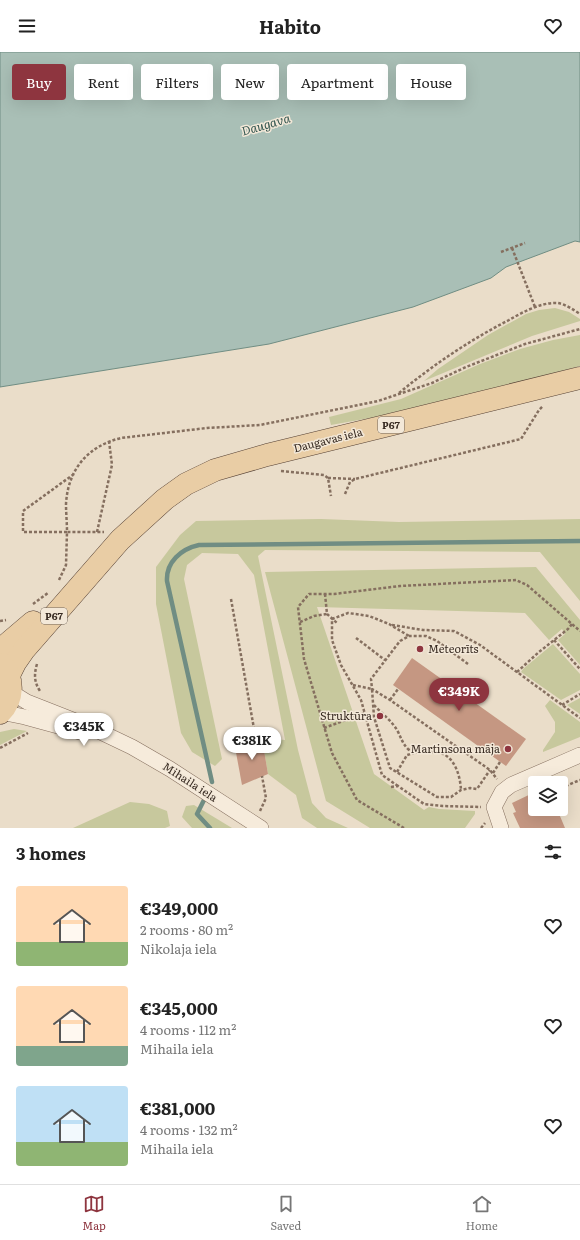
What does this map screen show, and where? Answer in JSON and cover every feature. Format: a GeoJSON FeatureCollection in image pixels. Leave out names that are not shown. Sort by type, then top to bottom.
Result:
{"type":"FeatureCollection","features":[{"type":"Feature","properties":{"kind":"main road","name":"Daugavas iela"},"geometry":{"type":"LineString","coordinates":[[7,676],[14,663],[24,650],[120,540],[164,499],[186,484],[215,470],[267,455],[580,378]]}},
{"type":"Feature","properties":{"kind":"main road","name":"Daugavas iela"},"geometry":{"type":"LineString","coordinates":[[0,650],[25,630],[104,558]]}},
{"type":"Feature","properties":{"kind":"main road","name":"P67"},"geometry":{"type":"LineString","coordinates":[[0,712],[7,704],[7,676]]}},
{"type":"Feature","properties":{"kind":"street","name":"Mihaila iela"},"geometry":{"type":"LineString","coordinates":[[7,676],[27,702],[88,726],[132,747],[170,769],[257,826]]}},
{"type":"Feature","properties":{"kind":"street","name":"Mihaila iela"},"geometry":{"type":"LineString","coordinates":[[0,712],[25,716],[79,732],[116,740]]}},
{"type":"Feature","properties":{"kind":"street"},"geometry":{"type":"LineString","coordinates":[[501,828],[494,807],[502,792],[511,785],[580,755]]}},
{"type":"Feature","properties":{"kind":"path"},"geometry":{"type":"LineString","coordinates":[[501,252],[525,243]]}},
{"type":"Feature","properties":{"kind":"path"},"geometry":{"type":"LineString","coordinates":[[512,248],[535,307]]}},
{"type":"Feature","properties":{"kind":"path"},"geometry":{"type":"LineString","coordinates":[[398,395],[443,360],[487,331],[535,307],[559,303],[580,314]]}},
{"type":"Feature","properties":{"kind":"path"},"geometry":{"type":"LineString","coordinates":[[56,584],[61,579],[66,565],[67,496],[79,464],[98,446],[120,438],[260,425],[378,401],[432,383],[503,352],[545,338],[580,329]]}},
{"type":"Feature","properties":{"kind":"path"},"geometry":{"type":"LineString","coordinates":[[274,472],[301,472],[324,475],[328,478],[355,478],[521,439],[539,410],[544,405]]}},
{"type":"Feature","properties":{"kind":"path"},"geometry":{"type":"LineString","coordinates":[[97,532],[112,465],[109,441]]}},
{"type":"Feature","properties":{"kind":"path"},"geometry":{"type":"LineString","coordinates":[[74,474],[23,511],[23,532],[105,532],[108,535]]}},
{"type":"Feature","properties":{"kind":"path"},"geometry":{"type":"LineString","coordinates":[[328,478],[331,496]]}},
{"type":"Feature","properties":{"kind":"path"},"geometry":{"type":"LineString","coordinates":[[345,494],[350,482],[355,478]]}},
{"type":"Feature","properties":{"kind":"path"},"geometry":{"type":"LineString","coordinates":[[404,828],[357,800],[332,753],[304,659],[298,607],[309,594],[325,594],[400,586],[516,580],[527,585],[580,630]]}},
{"type":"Feature","properties":{"kind":"path"},"geometry":{"type":"LineString","coordinates":[[29,608],[52,588]]}},
{"type":"Feature","properties":{"kind":"path"},"geometry":{"type":"LineString","coordinates":[[325,594],[327,614],[337,623]]}},
{"type":"Feature","properties":{"kind":"path"},"geometry":{"type":"LineString","coordinates":[[231,599],[256,740]]}},
{"type":"Feature","properties":{"kind":"path"},"geometry":{"type":"LineString","coordinates":[[332,619],[348,613],[369,616],[391,625],[409,636]]}},
{"type":"Feature","properties":{"kind":"path"},"geometry":{"type":"LineString","coordinates":[[300,622],[314,616],[327,614]]}},
{"type":"Feature","properties":{"kind":"path"},"geometry":{"type":"LineString","coordinates":[[332,619],[332,640],[341,665],[361,700],[382,775],[424,804],[494,807]]}},
{"type":"Feature","properties":{"kind":"path"},"geometry":{"type":"LineString","coordinates":[[0,621],[8,620]]}},
{"type":"Feature","properties":{"kind":"path"},"geometry":{"type":"LineString","coordinates":[[517,672],[572,624]]}},
{"type":"Feature","properties":{"kind":"path"},"geometry":{"type":"LineString","coordinates":[[391,625],[423,630],[454,631],[480,645],[580,718]]}},
{"type":"Feature","properties":{"kind":"path"},"geometry":{"type":"LineString","coordinates":[[468,664],[437,641],[426,636],[409,636],[400,641],[385,660],[371,679],[374,717],[390,768],[437,797],[451,797],[461,790],[470,788],[477,789],[500,762]]}},
{"type":"Feature","properties":{"kind":"path"},"geometry":{"type":"LineString","coordinates":[[356,638],[385,660]]}},
{"type":"Feature","properties":{"kind":"path"},"geometry":{"type":"LineString","coordinates":[[554,640],[580,669]]}},
{"type":"Feature","properties":{"kind":"path"},"geometry":{"type":"LineString","coordinates":[[40,660],[34,676],[40,693]]}},
{"type":"Feature","properties":{"kind":"path"},"geometry":{"type":"LineString","coordinates":[[353,685],[372,689],[390,700],[491,772],[496,776],[502,792]]}},
{"type":"Feature","properties":{"kind":"path"},"geometry":{"type":"LineString","coordinates":[[390,700],[398,689]]}},
{"type":"Feature","properties":{"kind":"path"},"geometry":{"type":"LineString","coordinates":[[562,705],[580,694]]}},
{"type":"Feature","properties":{"kind":"path"},"geometry":{"type":"LineString","coordinates":[[374,705],[397,730],[401,740],[407,748],[415,752]]}},
{"type":"Feature","properties":{"kind":"path"},"geometry":{"type":"LineString","coordinates":[[324,728],[365,713]]}},
{"type":"Feature","properties":{"kind":"path"},"geometry":{"type":"LineString","coordinates":[[0,748],[29,732]]}},
{"type":"Feature","properties":{"kind":"path"},"geometry":{"type":"LineString","coordinates":[[397,772],[407,755],[415,752],[442,753],[456,766],[460,776],[461,790]]}},
{"type":"Feature","properties":{"kind":"path"},"geometry":{"type":"LineString","coordinates":[[257,826],[266,798],[262,776]]}},
{"type":"Feature","properties":{"kind":"path"},"geometry":{"type":"LineString","coordinates":[[568,785],[580,780]]}},
{"type":"Feature","properties":{"kind":"path"},"geometry":{"type":"LineString","coordinates":[[391,787],[398,786]]}},
{"type":"Feature","properties":{"kind":"green space"},"geometry":{"type":"Polygon","coordinates":[[[555,308],[569,312],[580,319],[580,321],[532,336],[424,381],[438,369],[488,335],[526,314],[539,310],[555,308]]]}},
{"type":"Feature","properties":{"kind":"green space"},"geometry":{"type":"Polygon","coordinates":[[[580,335],[580,366],[481,394],[380,418],[370,418],[331,425],[329,417],[401,399],[480,364],[520,349],[553,340],[580,335]]]}},
{"type":"Feature","properties":{"kind":"green space"},"geometry":{"type":"Polygon","coordinates":[[[321,519],[399,522],[580,519],[580,601],[540,552],[265,550],[258,556],[298,750],[312,803],[326,818],[348,828],[317,828],[302,818],[296,795],[268,774],[262,738],[285,740],[254,575],[238,554],[202,553],[187,565],[184,579],[222,759],[215,766],[192,752],[181,733],[156,604],[156,567],[180,535],[196,521],[321,519]]]}},
{"type":"Feature","properties":{"kind":"green space"},"geometry":{"type":"Polygon","coordinates":[[[536,567],[580,620],[580,665],[558,640],[565,634],[562,629],[549,640],[525,613],[317,607],[374,774],[424,810],[429,807],[475,811],[475,814],[465,828],[370,828],[326,801],[265,572],[536,567]]]}},
{"type":"Feature","properties":{"kind":"green space"},"geometry":{"type":"Polygon","coordinates":[[[553,644],[580,674],[580,690],[561,700],[521,672],[553,644]]]}},
{"type":"Feature","properties":{"kind":"green space"},"geometry":{"type":"Polygon","coordinates":[[[580,698],[580,714],[567,705],[580,698]]]}},
{"type":"Feature","properties":{"kind":"green space"},"geometry":{"type":"Polygon","coordinates":[[[550,700],[580,722],[580,737],[543,752],[555,732],[555,722],[545,706],[550,700]]]}},
{"type":"Feature","properties":{"kind":"green space"},"geometry":{"type":"Polygon","coordinates":[[[14,729],[27,731],[0,745],[0,732],[14,729]]]}},
{"type":"Feature","properties":{"kind":"green space"},"geometry":{"type":"Polygon","coordinates":[[[130,802],[149,804],[167,811],[170,826],[165,828],[73,828],[130,802]]]}},
{"type":"Feature","properties":{"kind":"green space"},"geometry":{"type":"Polygon","coordinates":[[[194,805],[232,828],[192,828],[182,817],[186,806],[194,805]]]}},
{"type":"Feature","properties":{"kind":"water","name":"Daugava"},"geometry":{"type":"Polygon","coordinates":[[[0,52],[580,52],[580,242],[575,241],[506,267],[491,278],[413,307],[269,344],[0,387],[0,52]]]}},
{"type":"Feature","properties":{"kind":"building"},"geometry":{"type":"Polygon","coordinates":[[[412,658],[526,739],[506,766],[393,685],[412,658]]]}},
{"type":"Feature","properties":{"kind":"building"},"geometry":{"type":"Polygon","coordinates":[[[262,738],[268,774],[242,785],[235,747],[262,738]]]}},
{"type":"Feature","properties":{"kind":"building"},"geometry":{"type":"Polygon","coordinates":[[[528,795],[528,816],[560,816],[565,828],[520,828],[513,813],[516,812],[512,803],[528,795]]]}},
{"type":"Feature","properties":{"kind":"waterway"},"geometry":{"type":"LineString","coordinates":[[212,782],[167,581],[169,568],[172,562],[181,553],[199,545],[580,541]]}},
{"type":"Feature","properties":{"kind":"waterway"},"geometry":{"type":"LineString","coordinates":[[205,798],[197,814],[210,828]]}},
{"type":"Feature","properties":{"kind":"place","name":"Meteorīts"},"geometry":{"type":"Point","coordinates":[420,649]}},
{"type":"Feature","properties":{"kind":"place","name":"Struktūra"},"geometry":{"type":"Point","coordinates":[380,716]}},
{"type":"Feature","properties":{"kind":"place","name":"Martinsona māja"},"geometry":{"type":"Point","coordinates":[508,749]}}]}
